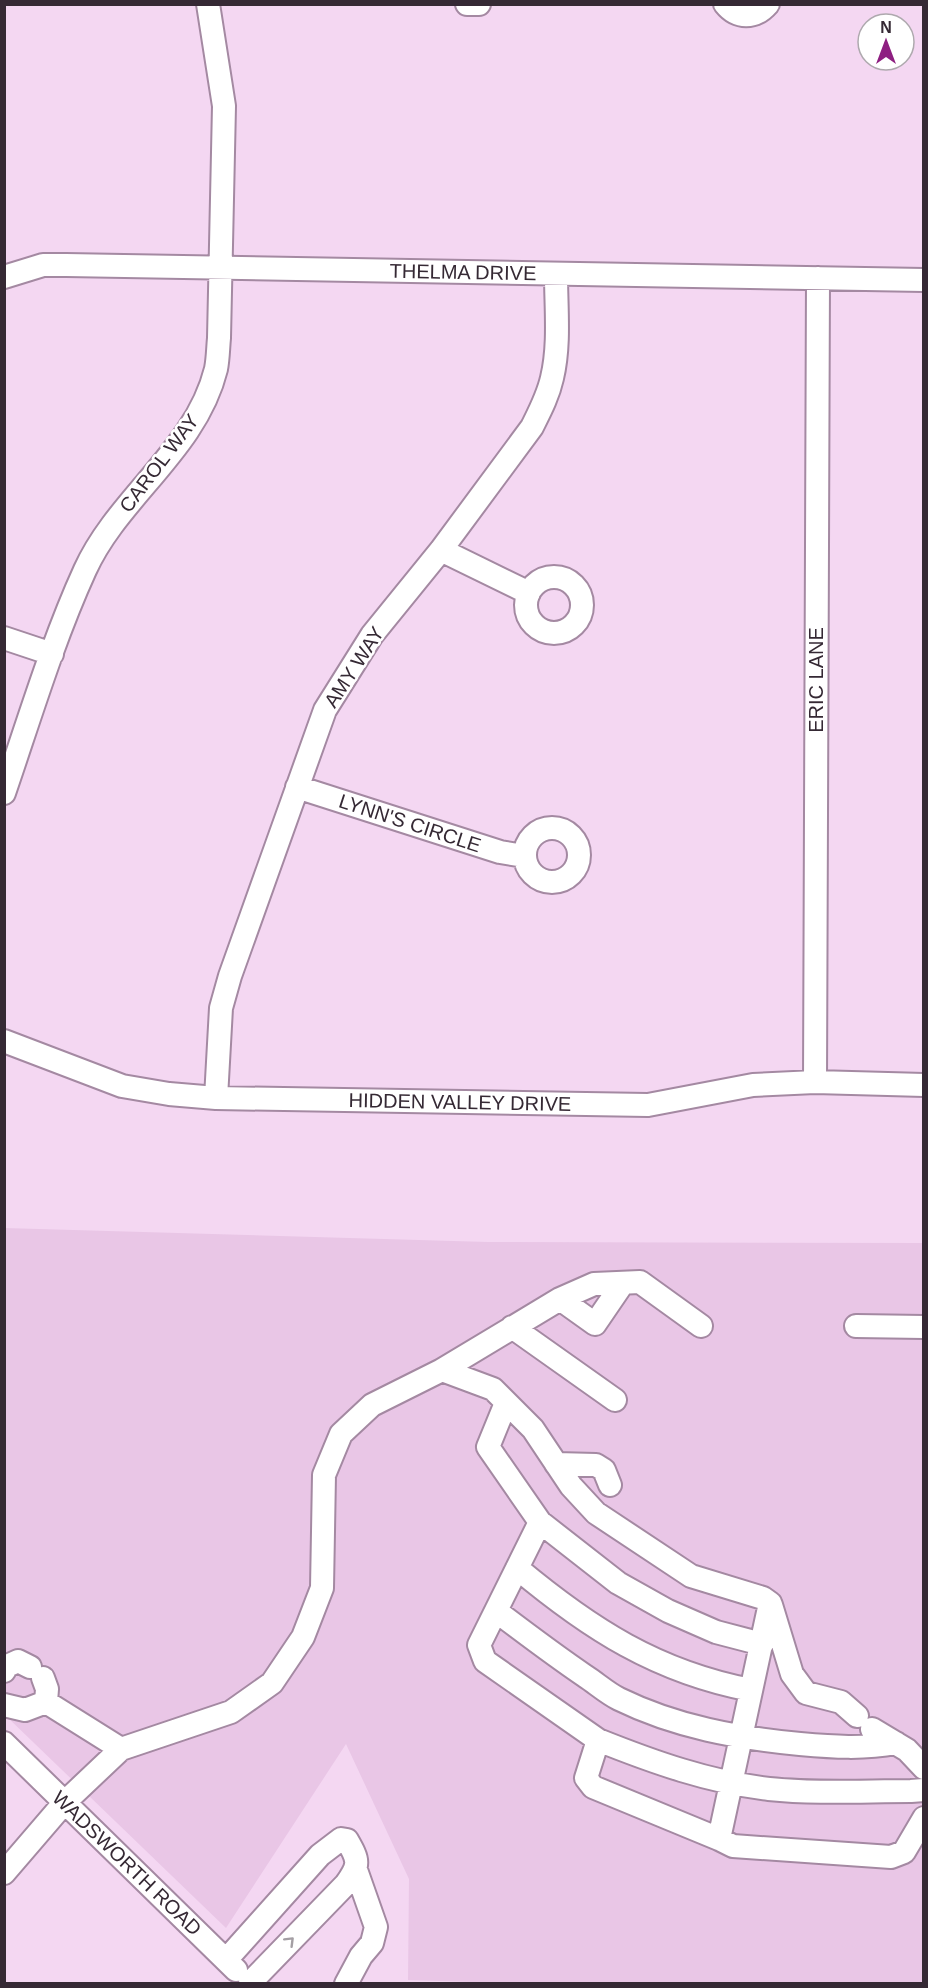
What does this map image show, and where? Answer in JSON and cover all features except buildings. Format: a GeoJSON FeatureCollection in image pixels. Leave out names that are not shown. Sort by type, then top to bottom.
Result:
{"type":"FeatureCollection","features":[{"type":"Feature","properties":{"kind":"street","name":"CAROL WAY"},"geometry":{"type":"LineString","coordinates":[[4,794],[52,654],[85,570],[106,534],[186,434],[204,402],[216,369],[219,338],[224,106],[208,4]]}},
{"type":"Feature","properties":{"kind":"street"},"geometry":{"type":"LineString","coordinates":[[467,4],[479,4]]}},
{"type":"Feature","properties":{"kind":"street"},"geometry":{"type":"LineString","coordinates":[[725,4],[733,13],[751,16],[768,4]]}},
{"type":"Feature","properties":{"kind":"street","name":"THELMA DRIVE"},"geometry":{"type":"LineString","coordinates":[[4,277],[43,265],[924,280]]}},
{"type":"Feature","properties":{"kind":"street","name":"AMY WAY"},"geometry":{"type":"LineString","coordinates":[[216,1098],[221,1008],[230,976],[325,710],[372,635],[441,550],[532,427],[552,381],[556,359],[556,274]]}},
{"type":"Feature","properties":{"kind":"street","name":"ERIC LANE"},"geometry":{"type":"LineString","coordinates":[[815,1082],[818,278]]}},
{"type":"Feature","properties":{"kind":"street"},"geometry":{"type":"LineString","coordinates":[[441,550],[529,592]]}},
{"type":"Feature","properties":{"kind":"street"},"geometry":{"type":"LineString","coordinates":[[4,638],[52,654]]}},
{"type":"Feature","properties":{"kind":"street","name":"LYNN'S CIRCLE"},"geometry":{"type":"LineString","coordinates":[[297,787],[500,852],[524,856]]}},
{"type":"Feature","properties":{"kind":"street","name":"HIDDEN VALLEY DRIVE"},"geometry":{"type":"LineString","coordinates":[[4,1041],[122,1086],[169,1094],[216,1098],[648,1105],[753,1085],[815,1082],[924,1085]]}},
{"type":"Feature","properties":{"kind":"street"},"geometry":{"type":"LineString","coordinates":[[4,1873],[65,1802],[121,1749],[231,1712],[272,1683],[303,1637],[322,1588],[324,1475],[341,1434],[372,1405],[442,1370],[560,1299],[594,1284],[640,1282],[701,1326]]}},
{"type":"Feature","properties":{"kind":"street"},"geometry":{"type":"LineString","coordinates":[[560,1299],[595,1324],[623,1283]]}},
{"type":"Feature","properties":{"kind":"street"},"geometry":{"type":"LineString","coordinates":[[856,1326],[924,1327]]}},
{"type":"Feature","properties":{"kind":"street"},"geometry":{"type":"LineString","coordinates":[[512,1327],[615,1400]]}},
{"type":"Feature","properties":{"kind":"street"},"geometry":{"type":"LineString","coordinates":[[442,1370],[493,1389],[533,1429],[571,1486],[596,1513],[691,1576],[763,1598],[770,1603],[792,1674],[806,1693],[841,1702],[865,1722],[907,1750],[924,1768]]}},
{"type":"Feature","properties":{"kind":"street"},"geometry":{"type":"LineString","coordinates":[[506,1402],[488,1447],[540,1522],[618,1583],[668,1611],[716,1632],[762,1644]]}},
{"type":"Feature","properties":{"kind":"street"},"geometry":{"type":"LineString","coordinates":[[556,1464],[596,1465],[604,1470],[611,1491],[610,1522]]}},
{"type":"Feature","properties":{"kind":"street"},"geometry":{"type":"LineString","coordinates":[[540,1522],[479,1645],[485,1661],[598,1740],[682,1770],[768,1789],[924,1790]]}},
{"type":"Feature","properties":{"kind":"street"},"geometry":{"type":"LineString","coordinates":[[517,1568],[599,1630],[635,1650],[678,1670],[752,1690]]}},
{"type":"Feature","properties":{"kind":"street"},"geometry":{"type":"LineString","coordinates":[[719,1839],[770,1603]]}},
{"type":"Feature","properties":{"kind":"street"},"geometry":{"type":"LineString","coordinates":[[496,1611],[557,1658],[618,1698],[675,1722],[769,1741],[876,1747],[896,1743]]}},
{"type":"Feature","properties":{"kind":"street"},"geometry":{"type":"LineString","coordinates":[[4,1671],[7,1666],[18,1661],[37,1672],[47,1689],[46,1702]]}},
{"type":"Feature","properties":{"kind":"street"},"geometry":{"type":"LineString","coordinates":[[46,1702],[121,1749]]}},
{"type":"Feature","properties":{"kind":"street"},"geometry":{"type":"LineString","coordinates":[[4,1705],[25,1710],[46,1702]]}},
{"type":"Feature","properties":{"kind":"street"},"geometry":{"type":"LineString","coordinates":[[598,1740],[586,1778],[593,1788],[734,1846],[891,1857],[904,1852],[924,1818]]}},
{"type":"Feature","properties":{"kind":"street","name":"WADSWORTH ROAD"},"geometry":{"type":"LineString","coordinates":[[4,1743],[250,1983]]}},
{"type":"Feature","properties":{"kind":"street"},"geometry":{"type":"LineString","coordinates":[[226,1960],[320,1856],[341,1839],[347,1840],[358,1859],[356,1870],[346,1884],[250,1983]]}},
{"type":"Feature","properties":{"kind":"street"},"geometry":{"type":"LineString","coordinates":[[346,1983],[361,1956],[372,1943],[376,1927],[356,1870]]}},
{"type":"Feature","properties":{"kind":"shaded area"},"geometry":{"type":"Polygon","coordinates":[[[4,1228],[488,1242],[923,1243],[923,1983],[532,1984],[408,1980],[409,1879],[346,1744],[226,1928],[5,1715],[4,1228]]]}}]}
